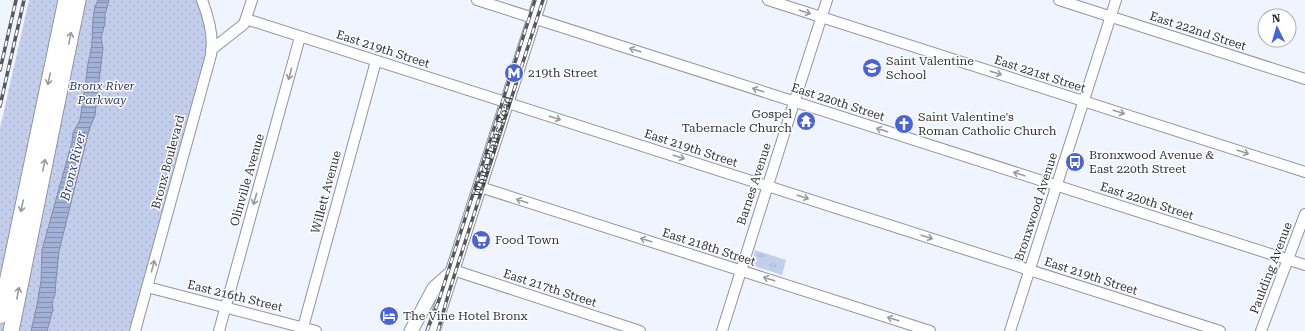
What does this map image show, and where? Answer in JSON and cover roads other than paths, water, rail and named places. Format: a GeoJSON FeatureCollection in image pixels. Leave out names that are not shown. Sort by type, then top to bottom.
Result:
{"type":"FeatureCollection","features":[{"type":"Feature","properties":{"kind":"highway"},"geometry":{"type":"LineString","coordinates":[[0,316],[66,0]]}},
{"type":"Feature","properties":{"kind":"highway"},"geometry":{"type":"LineString","coordinates":[[10,331],[78,0]]}},
{"type":"Feature","properties":{"kind":"main road","name":"White Plains Road"},"geometry":{"type":"LineString","coordinates":[[433,331],[540,0]]}},
{"type":"Feature","properties":{"kind":"main road","name":"White Plains Road"},"geometry":{"type":"LineString","coordinates":[[412,331],[418,315],[434,288],[453,270]]}},
{"type":"Feature","properties":{"kind":"main road","name":"White Plains Road"},"geometry":{"type":"LineString","coordinates":[[412,331],[445,294]]}},
{"type":"Feature","properties":{"kind":"street","name":"Bronx Boulevard"},"geometry":{"type":"LineString","coordinates":[[135,331],[211,50],[210,27],[202,0]]}},
{"type":"Feature","properties":{"kind":"street"},"geometry":{"type":"LineString","coordinates":[[211,50],[242,26],[246,19],[252,0]]}},
{"type":"Feature","properties":{"kind":"street","name":"East 220th Street"},"geometry":{"type":"LineString","coordinates":[[477,0],[1305,265]]}},
{"type":"Feature","properties":{"kind":"street","name":"East 221st Street"},"geometry":{"type":"LineString","coordinates":[[768,0],[1305,172]]}},
{"type":"Feature","properties":{"kind":"street","name":"Barnes Avenue"},"geometry":{"type":"LineString","coordinates":[[722,331],[740,270],[827,0]]}},
{"type":"Feature","properties":{"kind":"street","name":"East 222nd Street"},"geometry":{"type":"LineString","coordinates":[[1059,0],[1305,79]]}},
{"type":"Feature","properties":{"kind":"street","name":"Bronxwood Avenue"},"geometry":{"type":"LineString","coordinates":[[1010,331],[1116,0]]}},
{"type":"Feature","properties":{"kind":"street","name":"East 219th Street"},"geometry":{"type":"LineString","coordinates":[[246,19],[1220,331]]}},
{"type":"Feature","properties":{"kind":"street","name":"Olinville Avenue"},"geometry":{"type":"LineString","coordinates":[[219,331],[300,37]]}},
{"type":"Feature","properties":{"kind":"street","name":"Willett Avenue"},"geometry":{"type":"LineString","coordinates":[[302,329],[376,61]]}},
{"type":"Feature","properties":{"kind":"street","name":"East 218th Street"},"geometry":{"type":"LineString","coordinates":[[480,187],[930,331]]}},
{"type":"Feature","properties":{"kind":"street","name":"Paulding Avenue"},"geometry":{"type":"LineString","coordinates":[[1261,331],[1305,214]]}},
{"type":"Feature","properties":{"kind":"street","name":"East 217th Street"},"geometry":{"type":"LineString","coordinates":[[453,270],[640,331]]}},
{"type":"Feature","properties":{"kind":"street","name":"East 216th Street"},"geometry":{"type":"LineString","coordinates":[[147,287],[302,329],[316,331]]}},
{"type":"Feature","properties":{"kind":"water","name":"Bronx River"},"geometry":{"type":"Polygon","coordinates":[[[98,0],[109,0],[101,38],[103,48],[95,115],[89,130],[59,251],[55,295],[52,302],[53,309],[47,331],[31,331],[41,281],[42,250],[72,142],[73,133],[80,120],[87,66],[91,53],[94,11],[98,0]]]}},
{"type":"Feature","properties":{"kind":"railway"},"geometry":{"type":"LineString","coordinates":[[0,70],[16,0]]}},
{"type":"Feature","properties":{"kind":"railway"},"geometry":{"type":"LineString","coordinates":[[0,106],[24,0]]}},
{"type":"Feature","properties":{"kind":"railway"},"geometry":{"type":"LineString","coordinates":[[427,331],[439,300],[535,0]]}},
{"type":"Feature","properties":{"kind":"railway"},"geometry":{"type":"LineString","coordinates":[[438,331],[449,292],[543,0]]}},
{"type":"Feature","properties":{"kind":"place","name":"Saint Valentine School"},"geometry":{"type":"Point","coordinates":[872,68]}},
{"type":"Feature","properties":{"kind":"place","name":"219th Street"},"geometry":{"type":"Point","coordinates":[514,73]}},
{"type":"Feature","properties":{"kind":"place","name":"Gospel Tabernacle Church"},"geometry":{"type":"Point","coordinates":[806,121]}},
{"type":"Feature","properties":{"kind":"place","name":"Saint Valentine's Roman Catholic Church"},"geometry":{"type":"Point","coordinates":[904,124]}},
{"type":"Feature","properties":{"kind":"place","name":"Bronxwood Avenue & East 220th Street"},"geometry":{"type":"Point","coordinates":[1075,162]}},
{"type":"Feature","properties":{"kind":"place","name":"Food Town"},"geometry":{"type":"Point","coordinates":[481,240]}},
{"type":"Feature","properties":{"kind":"place","name":"The Vine Hotel Bronx"},"geometry":{"type":"Point","coordinates":[389,316]}},
{"type":"Feature","properties":{"kind":"park label","name":"Bronx River Parkway"},"geometry":{"type":"Point","coordinates":[102,93]}}]}
